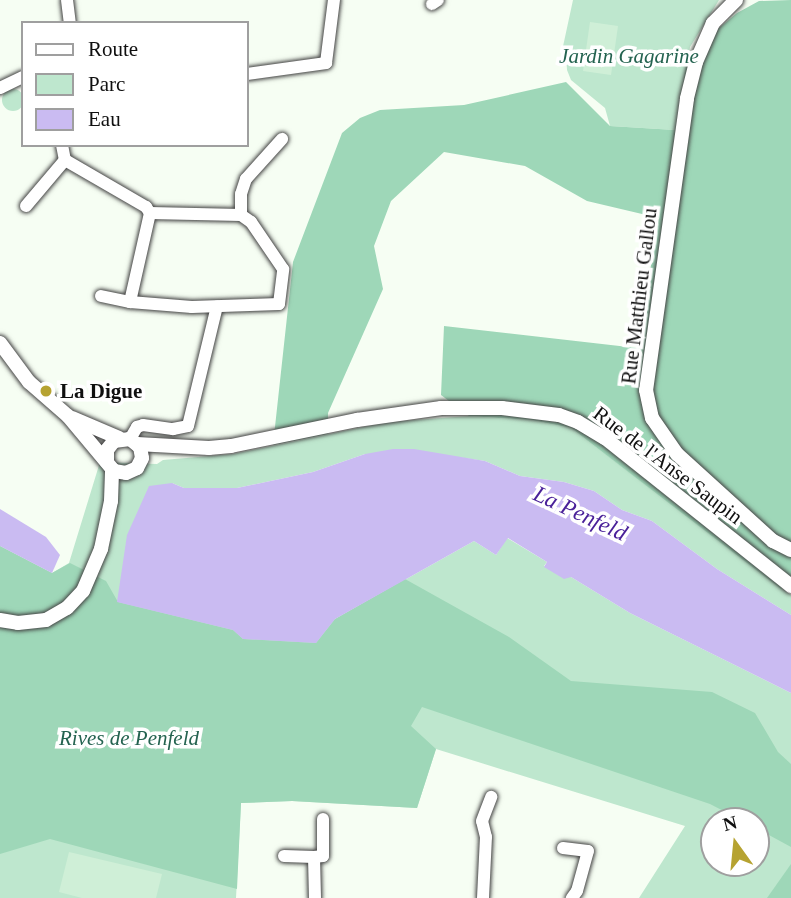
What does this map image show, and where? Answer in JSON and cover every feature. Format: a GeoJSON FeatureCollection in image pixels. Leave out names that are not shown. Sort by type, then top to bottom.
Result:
{"type":"FeatureCollection","features":[{"type":"Feature","properties":{"kind":"street"},"geometry":{"type":"LineString","coordinates":[[67,0],[71,21]]}},
{"type":"Feature","properties":{"kind":"street"},"geometry":{"type":"LineString","coordinates":[[248,74],[326,63],[334,0]]}},
{"type":"Feature","properties":{"kind":"street","name":"Rue Matthieu Gallou"},"geometry":{"type":"LineString","coordinates":[[736,0],[713,23],[695,62],[681,141],[646,390],[652,418],[677,454],[773,541],[791,550]]}},
{"type":"Feature","properties":{"kind":"street"},"geometry":{"type":"LineString","coordinates":[[0,88],[21,78]]}},
{"type":"Feature","properties":{"kind":"street"},"geometry":{"type":"LineString","coordinates":[[241,215],[246,179],[282,139]]}},
{"type":"Feature","properties":{"kind":"street"},"geometry":{"type":"LineString","coordinates":[[62,147],[65,160],[146,207],[150,213],[130,302]]}},
{"type":"Feature","properties":{"kind":"street"},"geometry":{"type":"LineString","coordinates":[[26,206],[65,160]]}},
{"type":"Feature","properties":{"kind":"street"},"geometry":{"type":"LineString","coordinates":[[101,296],[130,302],[217,306],[279,304],[283,269],[251,222],[241,215],[150,213]]}},
{"type":"Feature","properties":{"kind":"street"},"geometry":{"type":"LineString","coordinates":[[0,621],[37,622],[55,615],[76,600],[96,564],[107,520],[107,450],[129,440],[137,427],[143,425],[173,429],[188,426],[217,306]]}},
{"type":"Feature","properties":{"kind":"street","name":"Rue de l'Anse Saupin"},"geometry":{"type":"LineString","coordinates":[[0,343],[29,383],[68,416],[109,465]]}},
{"type":"Feature","properties":{"kind":"street","name":"Rue de l'Anse Saupin"},"geometry":{"type":"LineString","coordinates":[[68,416],[129,440],[174,447],[231,446],[357,420],[441,408],[502,408],[559,415],[578,422],[604,438],[791,586]]}},
{"type":"Feature","properties":{"kind":"street"},"geometry":{"type":"LineString","coordinates":[[107,520],[136,467],[129,440]]}},
{"type":"Feature","properties":{"kind":"street","name":"Rue de l'Anse Saupin"},"geometry":{"type":"LineString","coordinates":[[136,467],[174,447]]}},
{"type":"Feature","properties":{"kind":"street"},"geometry":{"type":"LineString","coordinates":[[109,465],[120,473],[136,467]]}},
{"type":"Feature","properties":{"kind":"street"},"geometry":{"type":"LineString","coordinates":[[483,898],[486,837],[482,821],[491,797]]}},
{"type":"Feature","properties":{"kind":"street"},"geometry":{"type":"LineString","coordinates":[[284,856],[323,856],[323,819]]}},
{"type":"Feature","properties":{"kind":"street"},"geometry":{"type":"LineString","coordinates":[[563,848],[588,851],[578,891],[572,898]]}},
{"type":"Feature","properties":{"kind":"street"},"geometry":{"type":"LineString","coordinates":[[314,857],[315,898]]}},
{"type":"Feature","properties":{"kind":"green space","name":"Jardin Gagarine"},"geometry":{"type":"Polygon","coordinates":[[[573,0],[719,0],[690,47],[675,130],[610,126],[605,108],[571,80],[567,70],[566,53],[562,51],[573,0]]]}},
{"type":"Feature","properties":{"kind":"green space"},"geometry":{"type":"Polygon","coordinates":[[[791,0],[791,583],[781,589],[571,428],[531,420],[469,416],[441,395],[444,326],[637,348],[659,218],[587,201],[525,166],[444,152],[391,201],[374,246],[383,289],[328,413],[328,434],[273,445],[293,262],[342,133],[360,118],[380,110],[464,105],[566,82],[610,126],[675,130],[688,54],[737,13],[759,1],[791,0]]]}},
{"type":"Feature","properties":{"kind":"green space"},"geometry":{"type":"Polygon","coordinates":[[[590,22],[618,26],[611,75],[583,71],[590,22]]]}},
{"type":"Feature","properties":{"kind":"green space"},"geometry":{"type":"Polygon","coordinates":[[[5,92],[21,92],[21,108],[13,111],[5,108],[2,100],[5,92]]]}},
{"type":"Feature","properties":{"kind":"green space","name":"Rives de Penfeld"},"geometry":{"type":"Polygon","coordinates":[[[469,416],[531,420],[571,428],[791,595],[791,615],[717,569],[652,521],[622,510],[594,491],[564,482],[520,476],[485,461],[450,456],[365,454],[313,472],[237,488],[184,488],[172,483],[335,619],[474,541],[496,555],[507,538],[547,562],[544,566],[571,577],[630,613],[791,693],[791,898],[639,898],[685,826],[436,749],[417,808],[292,801],[241,803],[236,898],[0,898],[0,546],[52,573],[69,563],[100,462],[157,464],[163,460],[233,454],[387,422],[469,416]]]}},
{"type":"Feature","properties":{"kind":"green space","name":"Rives de Penfeld"},"geometry":{"type":"Polygon","coordinates":[[[0,546],[52,573],[70,563],[106,581],[118,602],[233,630],[243,639],[316,643],[335,619],[405,579],[509,637],[571,681],[712,692],[755,713],[778,752],[791,764],[791,847],[770,836],[770,807],[716,807],[422,707],[411,726],[436,749],[417,808],[292,801],[241,803],[237,889],[50,839],[0,854],[0,546]]]}},
{"type":"Feature","properties":{"kind":"green space"},"geometry":{"type":"Polygon","coordinates":[[[69,852],[162,874],[156,898],[82,898],[59,892],[69,852]]]}},
{"type":"Feature","properties":{"kind":"green space"},"geometry":{"type":"Polygon","coordinates":[[[791,864],[791,898],[767,898],[791,864]]]}},
{"type":"Feature","properties":{"kind":"water","name":"La Penfeld"},"geometry":{"type":"Polygon","coordinates":[[[393,449],[414,449],[485,461],[520,476],[564,482],[594,491],[622,510],[652,521],[717,569],[791,615],[791,693],[630,613],[571,577],[564,579],[544,567],[547,562],[508,538],[496,555],[474,541],[335,619],[316,643],[243,639],[233,630],[117,602],[127,535],[149,486],[172,483],[184,488],[237,488],[313,472],[365,454],[393,449]]]}},
{"type":"Feature","properties":{"kind":"water"},"geometry":{"type":"Polygon","coordinates":[[[0,509],[46,537],[60,555],[52,573],[0,546],[0,509]]]}},
{"type":"Feature","properties":{"kind":"place","name":"La Digue"},"geometry":{"type":"Point","coordinates":[46,391]}}]}
